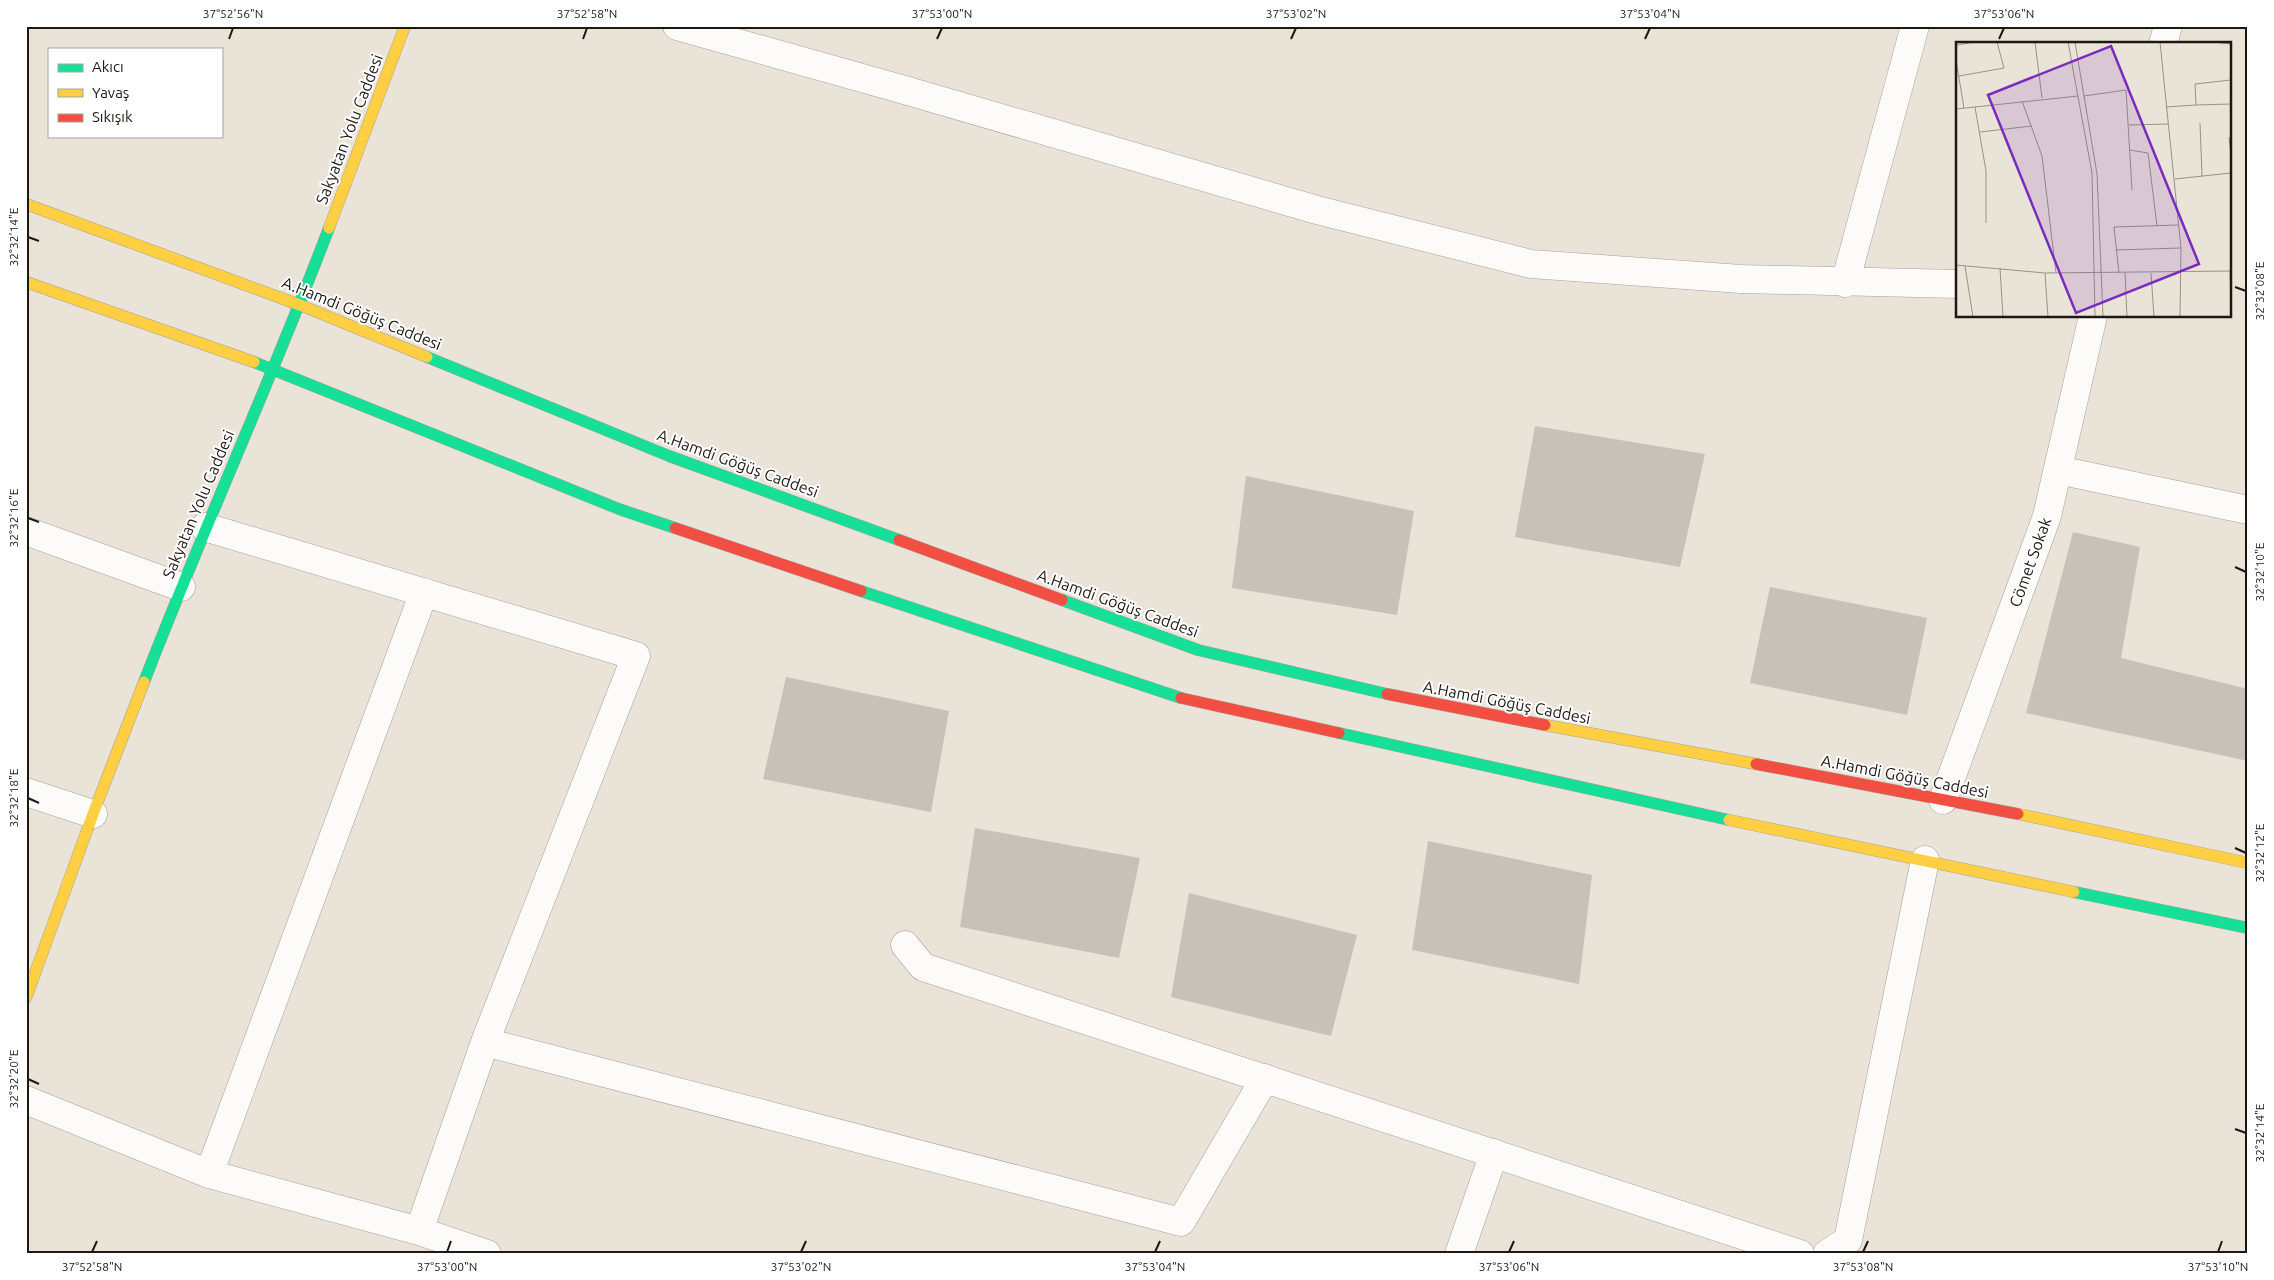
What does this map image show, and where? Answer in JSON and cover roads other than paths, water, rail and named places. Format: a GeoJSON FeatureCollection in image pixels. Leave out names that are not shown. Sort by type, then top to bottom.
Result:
{"type":"FeatureCollection","features":[{"type":"Feature","properties":{"kind":"street","name":"Sakyatan Yolu Caddesi"},"geometry":{"type":"LineString","coordinates":[[26,998],[93,814],[181,587],[300,305],[405,26]]}},
{"type":"Feature","properties":{"kind":"street"},"geometry":{"type":"LineString","coordinates":[[677,26],[901,88],[1317,210],[1531,264],[1741,279],[1845,283],[1956,284]]}},
{"type":"Feature","properties":{"kind":"street"},"geometry":{"type":"LineString","coordinates":[[1845,283],[1915,26]]}},
{"type":"Feature","properties":{"kind":"street"},"geometry":{"type":"LineString","coordinates":[[2164,42],[2168,26]]}},
{"type":"Feature","properties":{"kind":"street","name":"A.Hamdi Göğüş Caddesi"},"geometry":{"type":"LineString","coordinates":[[26,204],[300,305],[669,456],[1198,650],[1420,702],[1943,800],[2248,863]]}},
{"type":"Feature","properties":{"kind":"street"},"geometry":{"type":"LineString","coordinates":[[26,282],[274,368],[620,509],[1173,696],[1658,805],[2248,928]]}},
{"type":"Feature","properties":{"kind":"street","name":"Cömet Sokak"},"geometry":{"type":"LineString","coordinates":[[1943,800],[2047,516],[2093,318]]}},
{"type":"Feature","properties":{"kind":"street"},"geometry":{"type":"LineString","coordinates":[[2058,470],[2248,510]]}},
{"type":"Feature","properties":{"kind":"street"},"geometry":{"type":"LineString","coordinates":[[205,527],[636,656],[485,1042],[419,1232]]}},
{"type":"Feature","properties":{"kind":"street"},"geometry":{"type":"LineString","coordinates":[[26,531],[181,587]]}},
{"type":"Feature","properties":{"kind":"street"},"geometry":{"type":"LineString","coordinates":[[209,1174],[424,592]]}},
{"type":"Feature","properties":{"kind":"street"},"geometry":{"type":"LineString","coordinates":[[26,792],[93,814]]}},
{"type":"Feature","properties":{"kind":"street"},"geometry":{"type":"LineString","coordinates":[[1826,1254],[1848,1240],[1925,860]]}},
{"type":"Feature","properties":{"kind":"street"},"geometry":{"type":"LineString","coordinates":[[905,945],[922,967],[1800,1254]]}},
{"type":"Feature","properties":{"kind":"street"},"geometry":{"type":"LineString","coordinates":[[485,1042],[1181,1222],[1265,1078]]}},
{"type":"Feature","properties":{"kind":"street"},"geometry":{"type":"LineString","coordinates":[[26,1100],[209,1174],[419,1232],[487,1254]]}},
{"type":"Feature","properties":{"kind":"street"},"geometry":{"type":"LineString","coordinates":[[1459,1254],[1494,1153]]}}]}
